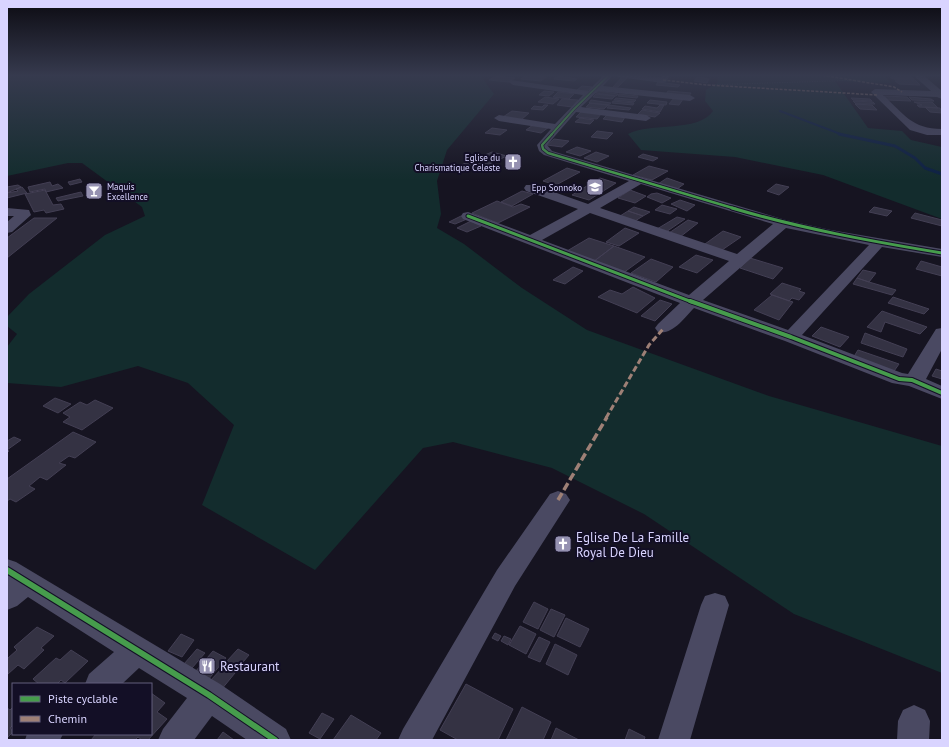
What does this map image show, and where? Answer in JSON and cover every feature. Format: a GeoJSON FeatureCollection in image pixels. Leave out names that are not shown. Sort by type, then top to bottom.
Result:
{"type":"FeatureCollection","features":[{"type":"Feature","properties":{"kind":"street"},"geometry":{"type":"LineString","coordinates":[[573,110],[542,145],[543,149],[548,153],[783,223],[942,253]]}},
{"type":"Feature","properties":{"kind":"street"},"geometry":{"type":"LineString","coordinates":[[581,110],[646,118]]}},
{"type":"Feature","properties":{"kind":"street"},"geometry":{"type":"LineString","coordinates":[[626,127],[639,110]]}},
{"type":"Feature","properties":{"kind":"street"},"geometry":{"type":"LineString","coordinates":[[894,110],[914,128],[927,132],[942,132]]}},
{"type":"Feature","properties":{"kind":"street"},"geometry":{"type":"LineString","coordinates":[[499,118],[557,127]]}},
{"type":"Feature","properties":{"kind":"street"},"geometry":{"type":"LineString","coordinates":[[532,240],[638,180]]}},
{"type":"Feature","properties":{"kind":"street"},"geometry":{"type":"LineString","coordinates":[[530,188],[740,260]]}},
{"type":"Feature","properties":{"kind":"street"},"geometry":{"type":"LineString","coordinates":[[7,212],[24,213],[7,229]]}},
{"type":"Feature","properties":{"kind":"street"},"geometry":{"type":"LineString","coordinates":[[468,216],[899,379],[912,380],[942,392]]}},
{"type":"Feature","properties":{"kind":"street"},"geometry":{"type":"LineString","coordinates":[[664,328],[690,301],[783,223]]}},
{"type":"Feature","properties":{"kind":"street"},"geometry":{"type":"LineString","coordinates":[[791,337],[879,242]]}},
{"type":"Feature","properties":{"kind":"street"},"geometry":{"type":"LineString","coordinates":[[912,380],[918,376],[942,333]]}},
{"type":"Feature","properties":{"kind":"street"},"geometry":{"type":"LineString","coordinates":[[414,740],[506,578],[558,500]]}},
{"type":"Feature","properties":{"kind":"street"},"geometry":{"type":"LineString","coordinates":[[13,584],[137,650],[209,695],[275,740]]}},
{"type":"Feature","properties":{"kind":"street"},"geometry":{"type":"LineString","coordinates":[[674,740],[715,605]]}},
{"type":"Feature","properties":{"kind":"street"},"geometry":{"type":"LineString","coordinates":[[101,683],[137,650]]}},
{"type":"Feature","properties":{"kind":"street"},"geometry":{"type":"LineString","coordinates":[[174,740],[209,695]]}},
{"type":"Feature","properties":{"kind":"green space"},"geometry":{"type":"Polygon","coordinates":[[[7,110],[481,110],[447,150],[437,181],[441,214],[437,228],[464,244],[522,288],[587,330],[769,396],[942,446],[942,673],[794,614],[644,514],[552,468],[453,442],[423,448],[315,570],[202,505],[234,425],[188,383],[138,366],[61,387],[7,383],[7,347],[17,334],[7,326],[7,317],[29,294],[105,235],[145,216],[142,207],[82,163],[68,163],[7,176],[7,110]]]}},
{"type":"Feature","properties":{"kind":"green space"},"geometry":{"type":"Polygon","coordinates":[[[712,110],[855,110],[868,128],[902,131],[911,140],[942,147],[942,219],[823,175],[735,157],[641,150],[628,134],[637,130],[648,128],[685,125],[706,118],[713,111],[712,110]]]}},
{"type":"Feature","properties":{"kind":"building"},"geometry":{"type":"Polygon","coordinates":[[[642,110],[660,113],[655,117],[638,114],[642,110]]]}},
{"type":"Feature","properties":{"kind":"building"},"geometry":{"type":"Polygon","coordinates":[[[647,110],[661,110],[660,112],[647,110]]]}},
{"type":"Feature","properties":{"kind":"building"},"geometry":{"type":"Polygon","coordinates":[[[928,110],[941,110],[942,113],[930,112],[928,110]]]}},
{"type":"Feature","properties":{"kind":"building"},"geometry":{"type":"Polygon","coordinates":[[[512,111],[529,113],[521,120],[503,117],[512,111]]]}},
{"type":"Feature","properties":{"kind":"building"},"geometry":{"type":"Polygon","coordinates":[[[582,111],[601,114],[597,119],[576,117],[582,111]]]}},
{"type":"Feature","properties":{"kind":"building"},"geometry":{"type":"Polygon","coordinates":[[[607,115],[625,117],[622,122],[603,119],[607,115]]]}},
{"type":"Feature","properties":{"kind":"building"},"geometry":{"type":"Polygon","coordinates":[[[580,118],[594,120],[590,124],[575,122],[580,118]]]}},
{"type":"Feature","properties":{"kind":"building"},"geometry":{"type":"Polygon","coordinates":[[[533,125],[549,127],[541,133],[526,130],[533,125]]]}},
{"type":"Feature","properties":{"kind":"building"},"geometry":{"type":"Polygon","coordinates":[[[492,128],[507,130],[500,135],[485,133],[492,128]]]}},
{"type":"Feature","properties":{"kind":"building"},"geometry":{"type":"Polygon","coordinates":[[[597,131],[613,133],[607,139],[591,137],[597,131]]]}},
{"type":"Feature","properties":{"kind":"building"},"geometry":{"type":"Polygon","coordinates":[[[554,139],[569,141],[562,147],[547,145],[554,139]]]}},
{"type":"Feature","properties":{"kind":"building"},"geometry":{"type":"Polygon","coordinates":[[[577,147],[591,151],[580,156],[566,152],[577,147]]]}},
{"type":"Feature","properties":{"kind":"building"},"geometry":{"type":"Polygon","coordinates":[[[492,152],[507,156],[476,170],[461,165],[492,152]]]}},
{"type":"Feature","properties":{"kind":"building"},"geometry":{"type":"Polygon","coordinates":[[[596,152],[609,156],[597,162],[584,158],[596,152]]]}},
{"type":"Feature","properties":{"kind":"building"},"geometry":{"type":"Polygon","coordinates":[[[643,154],[658,158],[653,161],[638,157],[643,154]]]}},
{"type":"Feature","properties":{"kind":"building"},"geometry":{"type":"Polygon","coordinates":[[[649,166],[668,171],[652,180],[633,175],[649,166]]]}},
{"type":"Feature","properties":{"kind":"building"},"geometry":{"type":"Polygon","coordinates":[[[567,168],[580,172],[556,185],[543,181],[567,168]]]}},
{"type":"Feature","properties":{"kind":"building"},"geometry":{"type":"Polygon","coordinates":[[[600,178],[616,183],[589,200],[572,195],[600,178]]]}},
{"type":"Feature","properties":{"kind":"building"},"geometry":{"type":"Polygon","coordinates":[[[667,178],[684,184],[677,189],[658,184],[667,178]]]}},
{"type":"Feature","properties":{"kind":"building"},"geometry":{"type":"Polygon","coordinates":[[[80,179],[82,182],[70,185],[68,182],[80,179]]]}},
{"type":"Feature","properties":{"kind":"building"},"geometry":{"type":"Polygon","coordinates":[[[50,182],[52,186],[58,184],[63,188],[46,192],[45,189],[30,192],[28,187],[50,182]]]}},
{"type":"Feature","properties":{"kind":"building"},"geometry":{"type":"Polygon","coordinates":[[[776,184],[789,187],[779,195],[767,191],[776,184]]]}},
{"type":"Feature","properties":{"kind":"building"},"geometry":{"type":"Polygon","coordinates":[[[18,185],[21,187],[7,193],[7,187],[18,185]]]}},
{"type":"Feature","properties":{"kind":"building"},"geometry":{"type":"Polygon","coordinates":[[[22,187],[27,193],[7,198],[7,193],[18,191],[16,189],[22,187]]]}},
{"type":"Feature","properties":{"kind":"building"},"geometry":{"type":"Polygon","coordinates":[[[45,190],[53,205],[61,204],[64,209],[46,213],[44,210],[34,212],[25,194],[45,190]]]}},
{"type":"Feature","properties":{"kind":"building"},"geometry":{"type":"Polygon","coordinates":[[[630,190],[646,196],[635,203],[618,198],[630,190]]]}},
{"type":"Feature","properties":{"kind":"building"},"geometry":{"type":"Polygon","coordinates":[[[522,191],[533,194],[512,206],[501,202],[522,191]]]}},
{"type":"Feature","properties":{"kind":"building"},"geometry":{"type":"Polygon","coordinates":[[[81,192],[83,196],[58,201],[56,198],[81,192]]]}},
{"type":"Feature","properties":{"kind":"building"},"geometry":{"type":"Polygon","coordinates":[[[657,193],[671,198],[662,203],[647,197],[651,194],[657,193]]]}},
{"type":"Feature","properties":{"kind":"building"},"geometry":{"type":"Polygon","coordinates":[[[680,200],[695,205],[687,211],[671,204],[680,200]]]}},
{"type":"Feature","properties":{"kind":"building"},"geometry":{"type":"Polygon","coordinates":[[[497,201],[513,207],[521,204],[530,207],[498,223],[472,213],[497,201]]]}},
{"type":"Feature","properties":{"kind":"building"},"geometry":{"type":"Polygon","coordinates":[[[662,205],[677,209],[670,214],[655,210],[662,205]]]}},
{"type":"Feature","properties":{"kind":"building"},"geometry":{"type":"Polygon","coordinates":[[[634,207],[650,212],[643,216],[628,211],[634,207]]]}},
{"type":"Feature","properties":{"kind":"building"},"geometry":{"type":"Polygon","coordinates":[[[874,207],[892,211],[887,216],[869,212],[874,207]]]}},
{"type":"Feature","properties":{"kind":"building"},"geometry":{"type":"Polygon","coordinates":[[[628,211],[643,216],[635,221],[620,216],[628,211]]]}},
{"type":"Feature","properties":{"kind":"building"},"geometry":{"type":"Polygon","coordinates":[[[915,213],[942,220],[942,226],[911,218],[915,213]]]}},
{"type":"Feature","properties":{"kind":"building"},"geometry":{"type":"Polygon","coordinates":[[[461,216],[467,219],[455,224],[449,222],[461,216]]]}},
{"type":"Feature","properties":{"kind":"building"},"geometry":{"type":"Polygon","coordinates":[[[677,217],[685,219],[666,232],[657,229],[677,217]]]}},
{"type":"Feature","properties":{"kind":"building"},"geometry":{"type":"Polygon","coordinates":[[[34,218],[57,218],[7,258],[7,238],[34,218]]]}},
{"type":"Feature","properties":{"kind":"building"},"geometry":{"type":"Polygon","coordinates":[[[688,220],[698,223],[680,237],[669,233],[688,220]]]}},
{"type":"Feature","properties":{"kind":"building"},"geometry":{"type":"Polygon","coordinates":[[[471,221],[481,226],[467,232],[457,228],[471,221]]]}},
{"type":"Feature","properties":{"kind":"building"},"geometry":{"type":"Polygon","coordinates":[[[625,228],[639,233],[619,246],[606,242],[625,228]]]}},
{"type":"Feature","properties":{"kind":"building"},"geometry":{"type":"Polygon","coordinates":[[[723,231],[741,237],[722,250],[705,244],[723,231]]]}},
{"type":"Feature","properties":{"kind":"building"},"geometry":{"type":"Polygon","coordinates":[[[589,238],[614,246],[593,262],[567,251],[589,238]]]}},
{"type":"Feature","properties":{"kind":"building"},"geometry":{"type":"Polygon","coordinates":[[[614,246],[645,257],[623,273],[593,262],[614,246]]]}},
{"type":"Feature","properties":{"kind":"building"},"geometry":{"type":"Polygon","coordinates":[[[696,255],[713,260],[697,273],[679,267],[696,255]]]}},
{"type":"Feature","properties":{"kind":"building"},"geometry":{"type":"Polygon","coordinates":[[[750,258],[783,268],[773,279],[740,268],[750,258]]]}},
{"type":"Feature","properties":{"kind":"building"},"geometry":{"type":"Polygon","coordinates":[[[651,259],[673,267],[656,282],[631,273],[651,259]]]}},
{"type":"Feature","properties":{"kind":"building"},"geometry":{"type":"Polygon","coordinates":[[[921,261],[942,267],[942,276],[916,269],[921,261]]]}},
{"type":"Feature","properties":{"kind":"building"},"geometry":{"type":"Polygon","coordinates":[[[573,267],[583,271],[565,284],[553,280],[573,267]]]}},
{"type":"Feature","properties":{"kind":"building"},"geometry":{"type":"Polygon","coordinates":[[[863,270],[876,273],[869,282],[857,278],[863,270]]]}},
{"type":"Feature","properties":{"kind":"building"},"geometry":{"type":"Polygon","coordinates":[[[857,278],[896,290],[892,295],[853,284],[857,278]]]}},
{"type":"Feature","properties":{"kind":"building"},"geometry":{"type":"Polygon","coordinates":[[[782,283],[801,289],[799,291],[805,293],[799,300],[792,298],[789,301],[770,294],[782,283]]]}},
{"type":"Feature","properties":{"kind":"building"},"geometry":{"type":"Polygon","coordinates":[[[633,287],[655,298],[637,313],[598,297],[610,290],[622,294],[633,287]]]}},
{"type":"Feature","properties":{"kind":"building"},"geometry":{"type":"Polygon","coordinates":[[[772,295],[793,302],[779,320],[754,310],[772,295]]]}},
{"type":"Feature","properties":{"kind":"building"},"geometry":{"type":"Polygon","coordinates":[[[893,297],[929,309],[924,314],[888,303],[893,297]]]}},
{"type":"Feature","properties":{"kind":"building"},"geometry":{"type":"Polygon","coordinates":[[[660,300],[672,304],[655,321],[641,316],[660,300]]]}},
{"type":"Feature","properties":{"kind":"building"},"geometry":{"type":"Polygon","coordinates":[[[882,311],[927,327],[920,334],[885,322],[881,332],[867,327],[882,311]]]}},
{"type":"Feature","properties":{"kind":"building"},"geometry":{"type":"Polygon","coordinates":[[[821,327],[849,337],[840,347],[812,336],[821,327]]]}},
{"type":"Feature","properties":{"kind":"building"},"geometry":{"type":"Polygon","coordinates":[[[865,333],[907,349],[903,357],[861,343],[865,333]]]}},
{"type":"Feature","properties":{"kind":"building"},"geometry":{"type":"Polygon","coordinates":[[[858,350],[899,364],[892,374],[853,358],[858,350]]]}},
{"type":"Feature","properties":{"kind":"building"},"geometry":{"type":"Polygon","coordinates":[[[936,369],[942,371],[942,379],[932,376],[936,369]]]}},
{"type":"Feature","properties":{"kind":"building"},"geometry":{"type":"Polygon","coordinates":[[[55,398],[71,404],[58,413],[43,406],[55,398]]]}},
{"type":"Feature","properties":{"kind":"building"},"geometry":{"type":"Polygon","coordinates":[[[95,400],[113,408],[82,430],[63,422],[70,417],[63,413],[80,402],[87,405],[95,400]]]}},
{"type":"Feature","properties":{"kind":"building"},"geometry":{"type":"Polygon","coordinates":[[[73,432],[96,442],[75,458],[69,456],[59,463],[66,465],[47,480],[40,477],[29,486],[35,489],[16,502],[10,499],[7,501],[7,479],[73,432]]]}},
{"type":"Feature","properties":{"kind":"building"},"geometry":{"type":"Polygon","coordinates":[[[14,437],[21,440],[7,450],[7,441],[14,437]]]}},
{"type":"Feature","properties":{"kind":"building"},"geometry":{"type":"Polygon","coordinates":[[[534,602],[548,609],[538,629],[523,622],[534,602]]]}},
{"type":"Feature","properties":{"kind":"building"},"geometry":{"type":"Polygon","coordinates":[[[551,609],[565,615],[554,637],[540,630],[551,609]]]}},
{"type":"Feature","properties":{"kind":"building"},"geometry":{"type":"Polygon","coordinates":[[[566,618],[589,629],[580,647],[557,636],[566,618]]]}},
{"type":"Feature","properties":{"kind":"building"},"geometry":{"type":"Polygon","coordinates":[[[520,626],[536,634],[526,654],[509,645],[520,626]]]}},
{"type":"Feature","properties":{"kind":"building"},"geometry":{"type":"Polygon","coordinates":[[[37,627],[54,636],[41,648],[44,650],[24,669],[18,665],[8,674],[7,659],[17,650],[14,647],[37,627]]]}},
{"type":"Feature","properties":{"kind":"building"},"geometry":{"type":"Polygon","coordinates":[[[495,633],[501,636],[498,641],[492,638],[495,633]]]}},
{"type":"Feature","properties":{"kind":"building"},"geometry":{"type":"Polygon","coordinates":[[[181,634],[194,640],[182,657],[168,651],[181,634]]]}},
{"type":"Feature","properties":{"kind":"building"},"geometry":{"type":"Polygon","coordinates":[[[504,636],[511,639],[508,645],[501,641],[504,636]]]}},
{"type":"Feature","properties":{"kind":"building"},"geometry":{"type":"Polygon","coordinates":[[[539,637],[550,642],[540,662],[528,657],[539,637]]]}},
{"type":"Feature","properties":{"kind":"building"},"geometry":{"type":"Polygon","coordinates":[[[555,644],[577,655],[568,675],[546,664],[555,644]]]}},
{"type":"Feature","properties":{"kind":"building"},"geometry":{"type":"Polygon","coordinates":[[[197,649],[205,653],[192,668],[184,664],[197,649]]]}},
{"type":"Feature","properties":{"kind":"building"},"geometry":{"type":"Polygon","coordinates":[[[238,649],[249,655],[238,668],[227,661],[238,649]]]}},
{"type":"Feature","properties":{"kind":"building"},"geometry":{"type":"Polygon","coordinates":[[[71,650],[88,661],[65,683],[61,680],[58,683],[38,683],[33,679],[56,658],[60,660],[71,650]]]}},
{"type":"Feature","properties":{"kind":"building"},"geometry":{"type":"Polygon","coordinates":[[[213,651],[226,658],[208,680],[195,672],[213,651]]]}},
{"type":"Feature","properties":{"kind":"building"},"geometry":{"type":"Polygon","coordinates":[[[224,666],[235,673],[221,690],[209,682],[224,666]]]}},
{"type":"Feature","properties":{"kind":"building"},"geometry":{"type":"Polygon","coordinates":[[[466,684],[513,709],[498,740],[458,740],[440,730],[466,684]]]}},
{"type":"Feature","properties":{"kind":"building"},"geometry":{"type":"Polygon","coordinates":[[[152,694],[165,703],[157,712],[167,719],[148,740],[142,740],[138,737],[135,740],[91,740],[95,735],[152,735],[152,694]]]}},
{"type":"Feature","properties":{"kind":"building"},"geometry":{"type":"Polygon","coordinates":[[[522,707],[551,722],[543,740],[506,740],[522,707]]]}},
{"type":"Feature","properties":{"kind":"building"},"geometry":{"type":"Polygon","coordinates":[[[7,708],[10,710],[12,708],[12,726],[10,728],[12,733],[7,738],[7,708]]]}},
{"type":"Feature","properties":{"kind":"building"},"geometry":{"type":"Polygon","coordinates":[[[322,713],[334,719],[320,739],[309,733],[322,713]]]}},
{"type":"Feature","properties":{"kind":"building"},"geometry":{"type":"Polygon","coordinates":[[[351,715],[381,733],[376,740],[333,740],[351,715]]]}},
{"type":"Feature","properties":{"kind":"building"},"geometry":{"type":"Polygon","coordinates":[[[556,728],[579,740],[551,740],[556,728]]]}},
{"type":"Feature","properties":{"kind":"building"},"geometry":{"type":"Polygon","coordinates":[[[629,729],[645,737],[644,740],[625,740],[629,729]]]}},
{"type":"Feature","properties":{"kind":"building"},"geometry":{"type":"Polygon","coordinates":[[[223,732],[234,740],[217,740],[223,732]]]}},
{"type":"Feature","properties":{"kind":"waterway"},"geometry":{"type":"LineString","coordinates":[[780,111],[842,135]]}},
{"type":"Feature","properties":{"kind":"waterway"},"geometry":{"type":"LineString","coordinates":[[842,135],[895,146],[915,158],[925,168],[942,174]]}},
{"type":"Feature","properties":{"kind":"marked path"},"geometry":{"type":"LineString","coordinates":[[558,500],[649,345],[664,328]]}},
{"type":"Feature","properties":{"kind":"cycle path"},"geometry":{"type":"LineString","coordinates":[[573,110],[542,145],[543,149],[548,153],[783,223],[831,234],[942,253]]}},
{"type":"Feature","properties":{"kind":"cycle path"},"geometry":{"type":"LineString","coordinates":[[468,216],[643,284],[791,337],[899,379],[912,380],[942,393]]}},
{"type":"Feature","properties":{"kind":"cycle path"},"geometry":{"type":"LineString","coordinates":[[7,570],[209,695],[275,740]]}},
{"type":"Feature","properties":{"kind":"place","name":"Eglise du Charismatique Celeste"},"geometry":{"type":"Point","coordinates":[513,162]}},
{"type":"Feature","properties":{"kind":"place","name":"Epp Sonnoko"},"geometry":{"type":"Point","coordinates":[595,187]}},
{"type":"Feature","properties":{"kind":"place","name":"Maquis Excellence"},"geometry":{"type":"Point","coordinates":[94,191]}},
{"type":"Feature","properties":{"kind":"place","name":"Eglise De La Famille Royal De Dieu"},"geometry":{"type":"Point","coordinates":[563,544]}},
{"type":"Feature","properties":{"kind":"place","name":"Restaurant"},"geometry":{"type":"Point","coordinates":[207,666]}}]}
